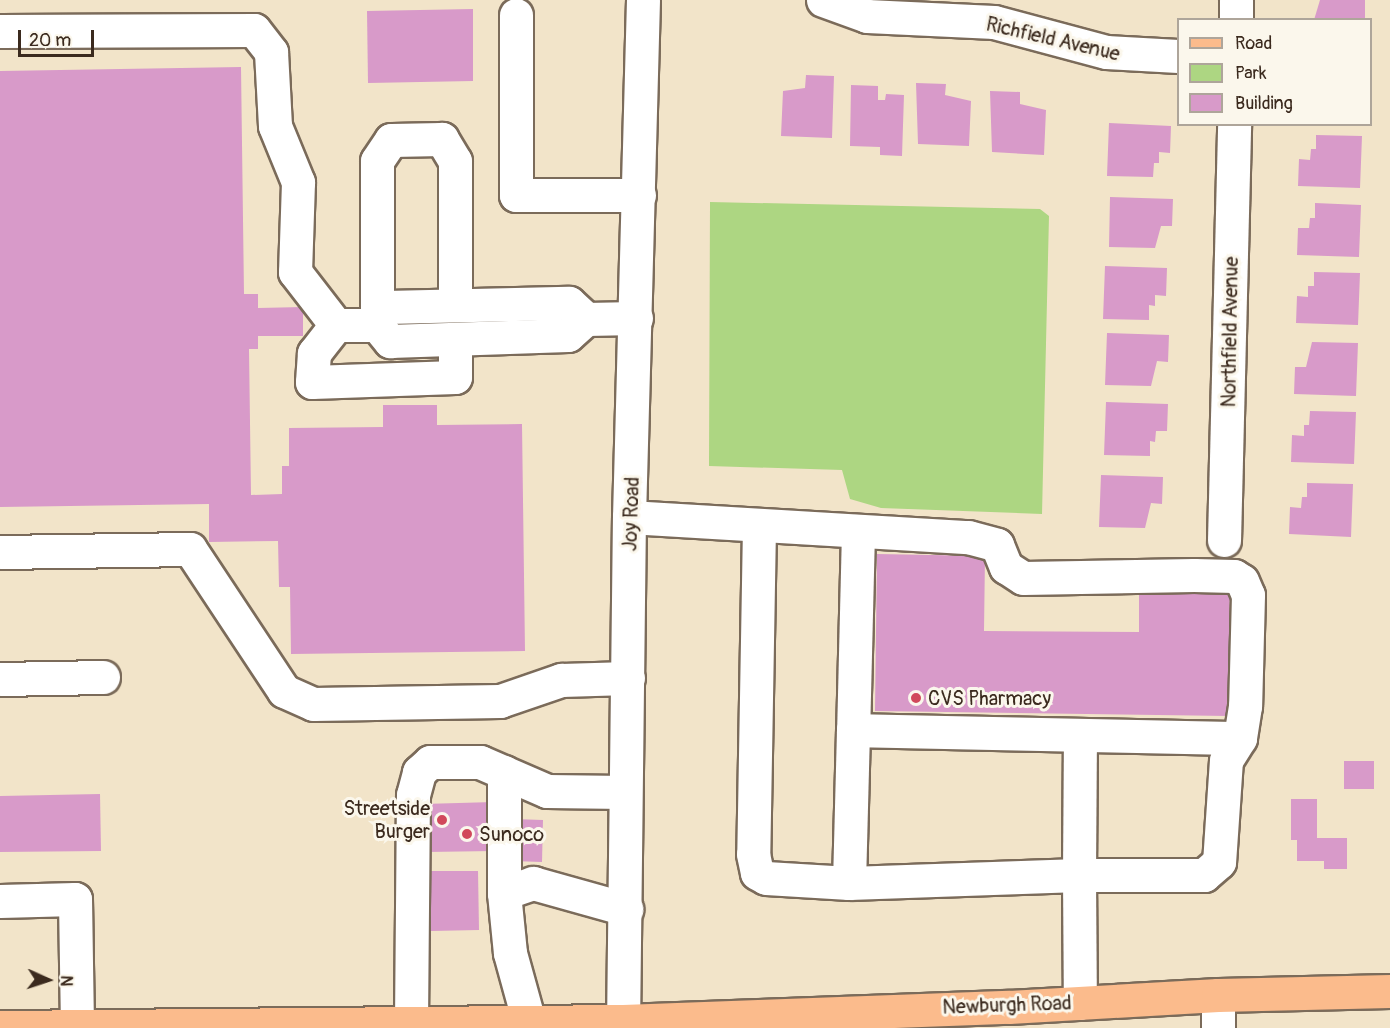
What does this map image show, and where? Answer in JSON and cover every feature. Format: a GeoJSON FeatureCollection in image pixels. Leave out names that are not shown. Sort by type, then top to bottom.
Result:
{"type":"FeatureCollection","features":[{"type":"Feature","properties":{"kind":"main road","name":"Newburgh Road"},"geometry":{"type":"LineString","coordinates":[[0,1027],[529,1022],[623,1024],[1008,1018],[1080,1003],[1218,995],[1390,991]]}},
{"type":"Feature","properties":{"kind":"street","name":"Joy Road"},"geometry":{"type":"LineString","coordinates":[[623,1024],[629,517],[643,0]]}},
{"type":"Feature","properties":{"kind":"street","name":"Richfield Avenue"},"geometry":{"type":"LineString","coordinates":[[823,0],[867,16],[994,22],[1106,52],[1177,56]]}},
{"type":"Feature","properties":{"kind":"street"},"geometry":{"type":"LineString","coordinates":[[1236,0],[1236,18]]}},
{"type":"Feature","properties":{"kind":"street"},"geometry":{"type":"LineString","coordinates":[[516,15],[516,195],[639,195]]}},
{"type":"Feature","properties":{"kind":"street"},"geometry":{"type":"LineString","coordinates":[[0,31],[254,30],[271,52],[275,126],[297,182],[295,272],[336,325]]}},
{"type":"Feature","properties":{"kind":"street","name":"Northfield Avenue"},"geometry":{"type":"LineString","coordinates":[[1224,540],[1234,126]]}},
{"type":"Feature","properties":{"kind":"street"},"geometry":{"type":"LineString","coordinates":[[455,305],[455,161],[442,139],[391,140],[377,161],[377,325],[390,341],[568,334],[586,319],[636,318]]}},
{"type":"Feature","properties":{"kind":"street"},"geometry":{"type":"LineString","coordinates":[[377,325],[386,307],[455,305],[569,303],[586,319]]}},
{"type":"Feature","properties":{"kind":"street"},"geometry":{"type":"LineString","coordinates":[[336,325],[377,325]]}},
{"type":"Feature","properties":{"kind":"street"},"geometry":{"type":"LineString","coordinates":[[336,325],[314,353],[312,382],[455,377],[455,339]]}},
{"type":"Feature","properties":{"kind":"street"},"geometry":{"type":"LineString","coordinates":[[629,517],[968,537],[997,545],[1006,567],[1023,578],[1234,576],[1242,581],[1248,595],[1240,738],[1226,760],[1219,862],[1204,875],[1079,875],[849,883],[766,878],[754,866],[759,526]]}},
{"type":"Feature","properties":{"kind":"street"},"geometry":{"type":"LineString","coordinates":[[849,883],[858,531]]}},
{"type":"Feature","properties":{"kind":"street"},"geometry":{"type":"LineString","coordinates":[[0,552],[190,549],[284,691],[313,704],[500,701],[561,680],[628,678]]}},
{"type":"Feature","properties":{"kind":"street"},"geometry":{"type":"LineString","coordinates":[[0,679],[103,677]]}},
{"type":"Feature","properties":{"kind":"street"},"geometry":{"type":"LineString","coordinates":[[854,730],[1240,738]]}},
{"type":"Feature","properties":{"kind":"street"},"geometry":{"type":"LineString","coordinates":[[1080,735],[1080,1003]]}},
{"type":"Feature","properties":{"kind":"street"},"geometry":{"type":"LineString","coordinates":[[391,1024],[413,795],[419,772],[430,762],[480,762],[547,791],[626,792]]}},
{"type":"Feature","properties":{"kind":"street"},"geometry":{"type":"LineString","coordinates":[[504,772],[504,893],[510,953],[529,1022]]}},
{"type":"Feature","properties":{"kind":"street"},"geometry":{"type":"LineString","coordinates":[[504,893],[533,883],[626,909]]}},
{"type":"Feature","properties":{"kind":"street"},"geometry":{"type":"LineString","coordinates":[[0,901],[75,899],[87,1027]]}},
{"type":"Feature","properties":{"kind":"street"},"geometry":{"type":"LineString","coordinates":[[1218,995],[1218,1028]]}},
{"type":"Feature","properties":{"kind":"green space"},"geometry":{"type":"Polygon","coordinates":[[[710,202],[1040,209],[1049,216],[1042,514],[881,508],[850,499],[842,470],[709,466],[710,202]]]}},
{"type":"Feature","properties":{"kind":"building"},"geometry":{"type":"Polygon","coordinates":[[[1320,0],[1365,0],[1365,18],[1315,18],[1320,0]]]}},
{"type":"Feature","properties":{"kind":"building"},"geometry":{"type":"Polygon","coordinates":[[[473,9],[473,81],[368,83],[367,11],[473,9]]]}},
{"type":"Feature","properties":{"kind":"building"},"geometry":{"type":"Polygon","coordinates":[[[241,67],[244,294],[258,294],[258,308],[303,307],[303,336],[258,336],[258,349],[249,349],[251,495],[282,494],[282,466],[289,466],[289,428],[383,427],[383,405],[437,405],[437,425],[522,424],[525,651],[291,654],[290,587],[279,587],[278,541],[209,542],[209,504],[0,507],[0,71],[241,67]]]}},
{"type":"Feature","properties":{"kind":"building"},"geometry":{"type":"Polygon","coordinates":[[[806,75],[834,76],[832,138],[781,136],[783,91],[805,88],[806,75]]]}},
{"type":"Feature","properties":{"kind":"building"},"geometry":{"type":"Polygon","coordinates":[[[916,83],[946,84],[945,95],[971,101],[969,146],[918,144],[916,83]]]}},
{"type":"Feature","properties":{"kind":"building"},"geometry":{"type":"Polygon","coordinates":[[[851,85],[878,86],[878,100],[885,100],[886,94],[904,95],[902,156],[880,155],[880,147],[850,146],[851,85]]]}},
{"type":"Feature","properties":{"kind":"building"},"geometry":{"type":"Polygon","coordinates":[[[990,91],[1020,92],[1020,104],[1046,110],[1044,155],[992,152],[990,91]]]}},
{"type":"Feature","properties":{"kind":"building"},"geometry":{"type":"Polygon","coordinates":[[[1109,123],[1171,126],[1170,153],[1159,152],[1159,163],[1154,163],[1153,177],[1107,176],[1109,123]]]}},
{"type":"Feature","properties":{"kind":"building"},"geometry":{"type":"Polygon","coordinates":[[[1316,135],[1362,136],[1360,188],[1298,186],[1299,159],[1310,160],[1311,149],[1316,149],[1316,135]]]}},
{"type":"Feature","properties":{"kind":"building"},"geometry":{"type":"Polygon","coordinates":[[[1110,197],[1173,199],[1172,226],[1161,226],[1155,248],[1109,247],[1110,197]]]}},
{"type":"Feature","properties":{"kind":"building"},"geometry":{"type":"Polygon","coordinates":[[[1315,203],[1361,205],[1359,257],[1297,255],[1298,228],[1309,228],[1310,218],[1315,218],[1315,203]]]}},
{"type":"Feature","properties":{"kind":"building"},"geometry":{"type":"Polygon","coordinates":[[[1105,266],[1167,268],[1166,296],[1155,295],[1155,306],[1149,305],[1149,320],[1103,319],[1105,266]]]}},
{"type":"Feature","properties":{"kind":"building"},"geometry":{"type":"Polygon","coordinates":[[[1314,272],[1360,273],[1358,325],[1296,323],[1297,296],[1308,297],[1308,286],[1314,286],[1314,272]]]}},
{"type":"Feature","properties":{"kind":"building"},"geometry":{"type":"Polygon","coordinates":[[[1107,333],[1169,335],[1168,362],[1157,361],[1151,386],[1105,385],[1107,333]]]}},
{"type":"Feature","properties":{"kind":"building"},"geometry":{"type":"Polygon","coordinates":[[[1312,342],[1358,343],[1356,396],[1294,394],[1295,367],[1306,367],[1312,342]]]}},
{"type":"Feature","properties":{"kind":"building"},"geometry":{"type":"Polygon","coordinates":[[[1106,402],[1168,404],[1167,431],[1156,431],[1155,442],[1150,441],[1150,456],[1104,455],[1106,402]]]}},
{"type":"Feature","properties":{"kind":"building"},"geometry":{"type":"Polygon","coordinates":[[[1310,411],[1356,412],[1354,464],[1291,462],[1292,435],[1304,436],[1304,425],[1309,425],[1310,411]]]}},
{"type":"Feature","properties":{"kind":"building"},"geometry":{"type":"Polygon","coordinates":[[[1101,475],[1163,477],[1162,504],[1151,503],[1145,528],[1099,527],[1101,475]]]}},
{"type":"Feature","properties":{"kind":"building"},"geometry":{"type":"Polygon","coordinates":[[[1307,483],[1353,484],[1351,537],[1289,534],[1290,507],[1301,508],[1302,497],[1307,497],[1307,483]]]}},
{"type":"Feature","properties":{"kind":"building"},"geometry":{"type":"Polygon","coordinates":[[[877,554],[985,556],[984,631],[1139,632],[1139,590],[1230,592],[1228,716],[875,711],[877,554]]]}},
{"type":"Feature","properties":{"kind":"building"},"geometry":{"type":"Polygon","coordinates":[[[1344,761],[1374,761],[1374,789],[1344,789],[1344,761]]]}},
{"type":"Feature","properties":{"kind":"building"},"geometry":{"type":"Polygon","coordinates":[[[100,794],[101,851],[0,852],[0,796],[100,794]]]}},
{"type":"Feature","properties":{"kind":"building"},"geometry":{"type":"Polygon","coordinates":[[[1291,799],[1317,799],[1317,838],[1347,838],[1347,869],[1324,869],[1324,861],[1297,861],[1297,840],[1291,840],[1291,799]]]}},
{"type":"Feature","properties":{"kind":"building"},"geometry":{"type":"Polygon","coordinates":[[[494,802],[494,851],[427,852],[423,804],[494,802]]]}},
{"type":"Feature","properties":{"kind":"building"},"geometry":{"type":"Polygon","coordinates":[[[513,819],[543,820],[542,862],[512,861],[513,819]]]}},
{"type":"Feature","properties":{"kind":"building"},"geometry":{"type":"Polygon","coordinates":[[[431,871],[478,871],[479,930],[431,931],[431,871]]]}},
{"type":"Feature","properties":{"kind":"place","name":"CVS Pharmacy"},"geometry":{"type":"Point","coordinates":[916,698]}},
{"type":"Feature","properties":{"kind":"place","name":"Streetside Burger"},"geometry":{"type":"Point","coordinates":[442,820]}},
{"type":"Feature","properties":{"kind":"place","name":"Sunoco"},"geometry":{"type":"Point","coordinates":[467,834]}}]}
